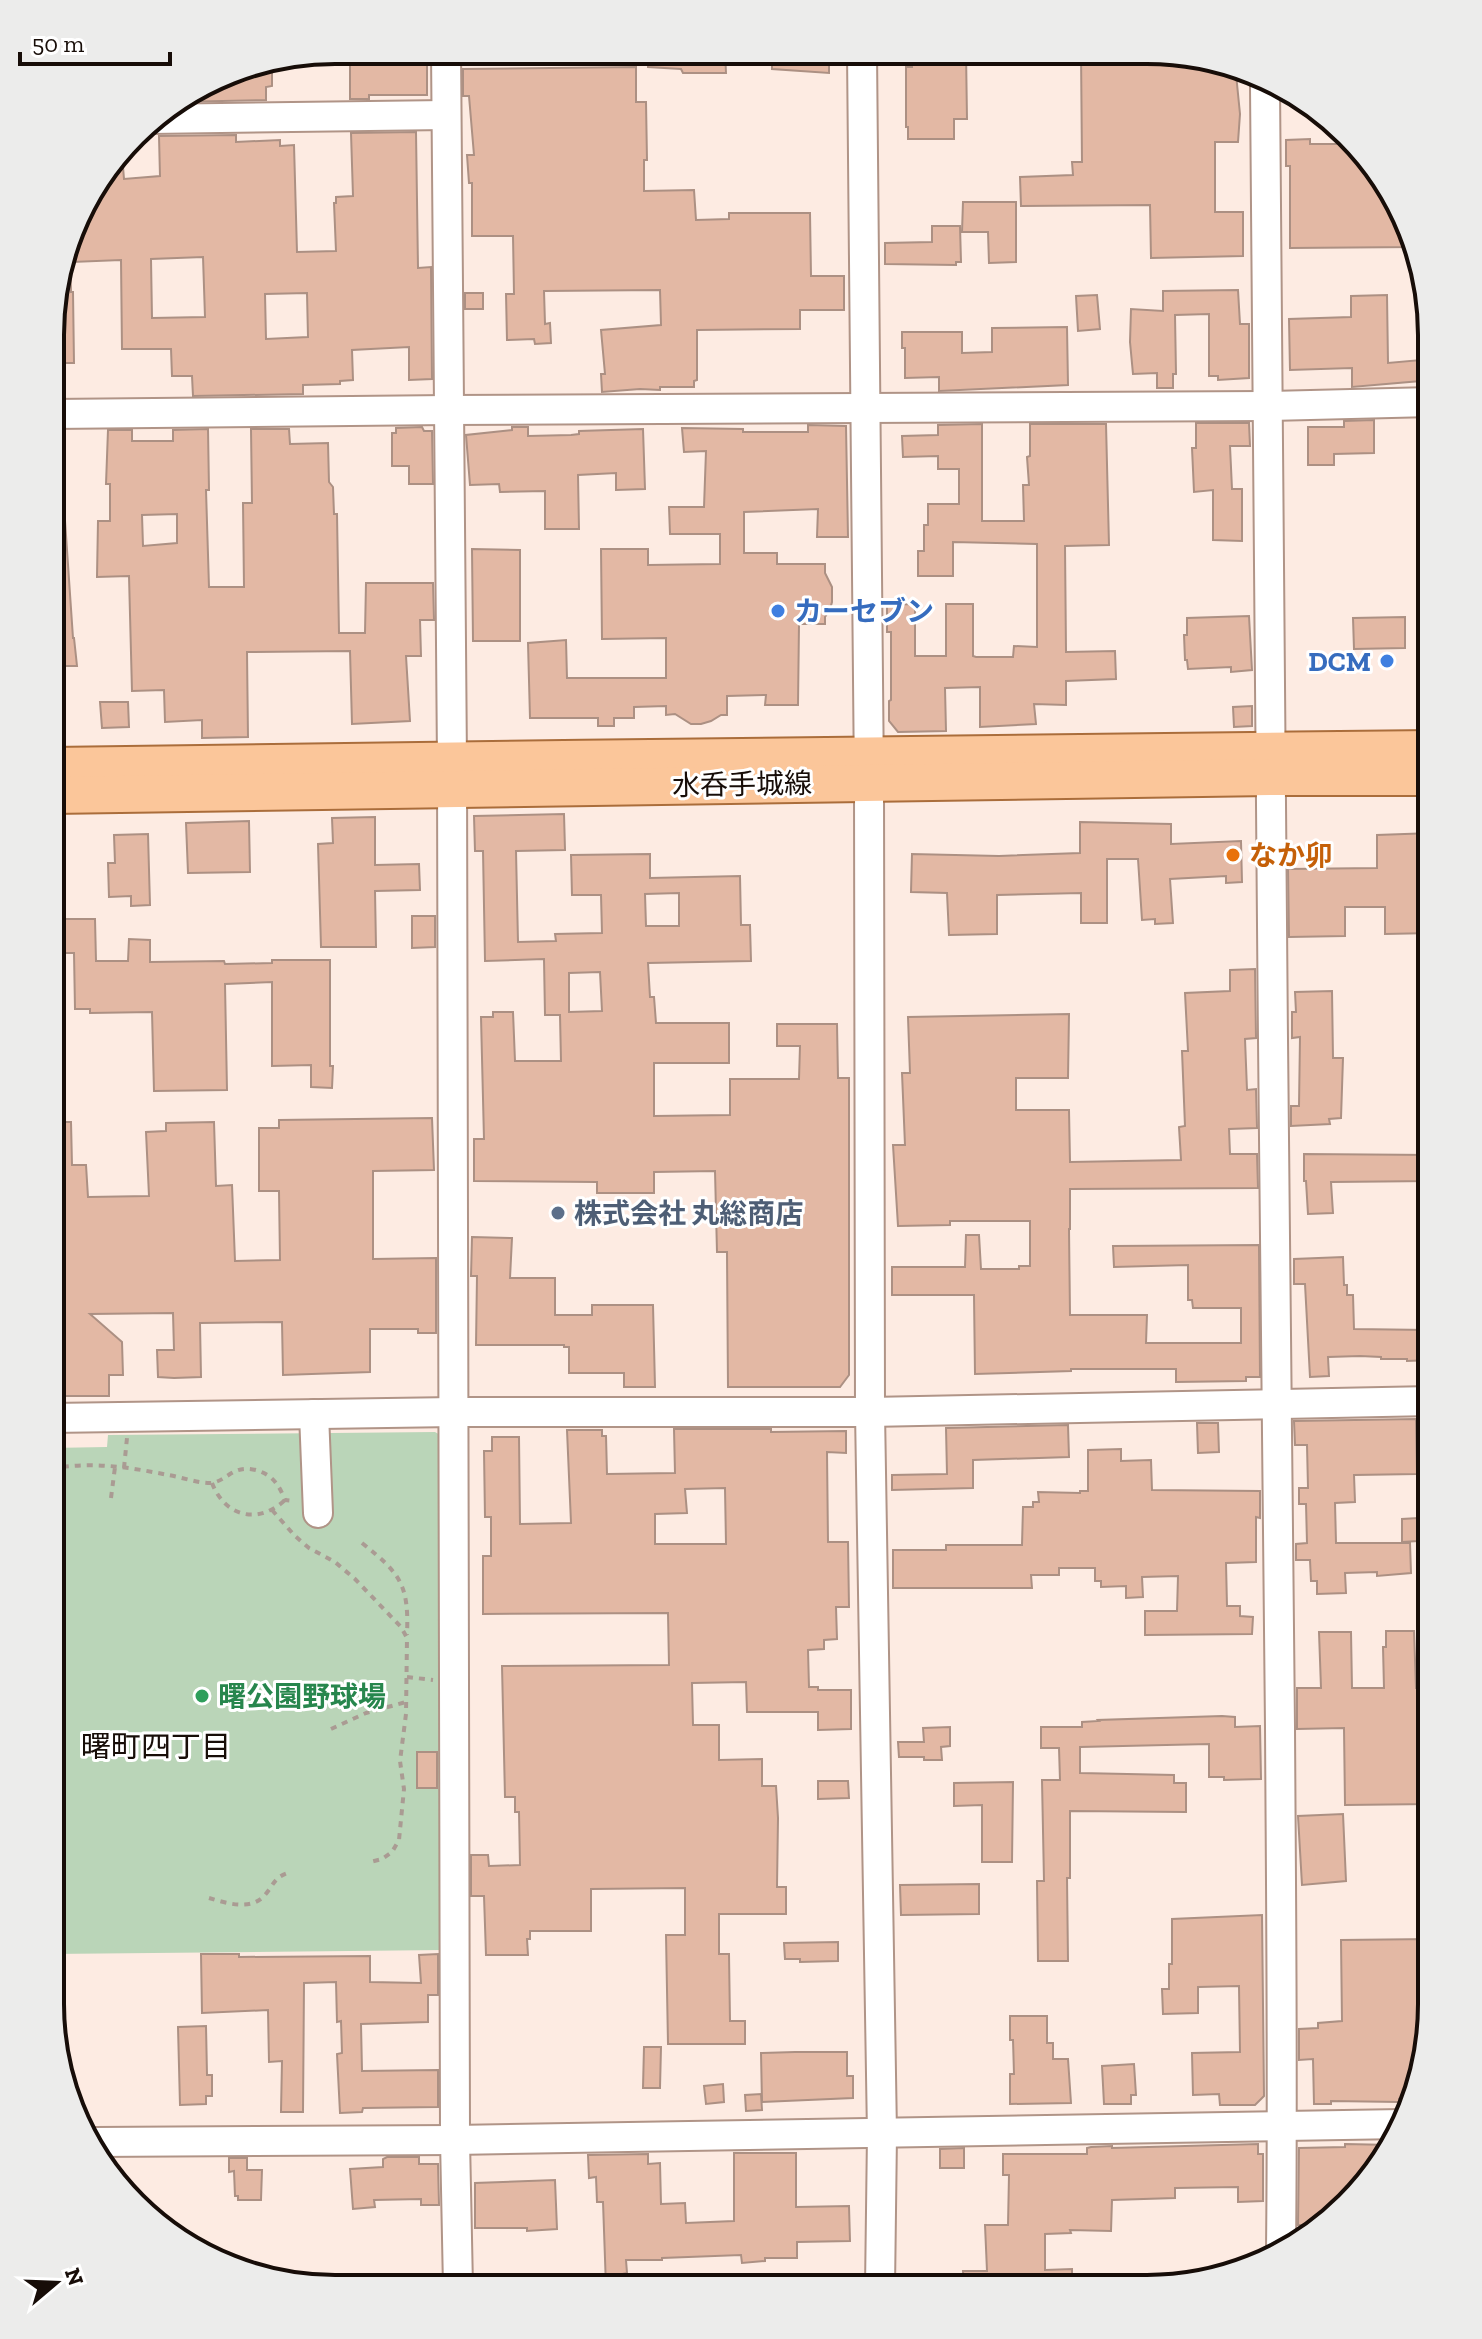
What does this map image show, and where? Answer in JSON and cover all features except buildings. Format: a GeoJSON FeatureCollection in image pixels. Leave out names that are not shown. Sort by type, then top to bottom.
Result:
{"type":"FeatureCollection","features":[{"type":"Feature","properties":{"kind":"main road","name":"水呑手城線"},"geometry":{"type":"LineString","coordinates":[[64,794],[452,775],[1270,764],[1418,750]]}},
{"type":"Feature","properties":{"kind":"main road","name":"水呑手城線"},"geometry":{"type":"LineString","coordinates":[[1270,764],[1418,776]]}},
{"type":"Feature","properties":{"kind":"main road","name":"水呑手城線"},"geometry":{"type":"LineString","coordinates":[[64,766],[452,775]]}},
{"type":"Feature","properties":{"kind":"street"},"geometry":{"type":"LineString","coordinates":[[446,64],[458,2275]]}},
{"type":"Feature","properties":{"kind":"street"},"geometry":{"type":"LineString","coordinates":[[862,64],[870,1412],[882,2134],[880,2275]]}},
{"type":"Feature","properties":{"kind":"street"},"geometry":{"type":"LineString","coordinates":[[1265,92],[1265,406],[1278,1404],[1281,2240]]}},
{"type":"Feature","properties":{"kind":"street"},"geometry":{"type":"LineString","coordinates":[[172,119],[446,115]]}},
{"type":"Feature","properties":{"kind":"street"},"geometry":{"type":"LineString","coordinates":[[64,414],[1418,402]]}},
{"type":"Feature","properties":{"kind":"street"},"geometry":{"type":"LineString","coordinates":[[64,1418],[454,1412],[870,1412],[1417,1401]]}},
{"type":"Feature","properties":{"kind":"street"},"geometry":{"type":"LineString","coordinates":[[310,1508],[314,1414]]}},
{"type":"Feature","properties":{"kind":"street"},"geometry":{"type":"LineString","coordinates":[[101,2142],[455,2140],[1390,2124]]}},
{"type":"Feature","properties":{"kind":"path"},"geometry":{"type":"LineString","coordinates":[[124,1468],[128,1435]]}},
{"type":"Feature","properties":{"kind":"path"},"geometry":{"type":"LineString","coordinates":[[64,1466],[124,1468],[212,1483],[229,1473],[254,1469],[269,1475],[278,1484],[285,1500],[310,1508]]}},
{"type":"Feature","properties":{"kind":"path"},"geometry":{"type":"LineString","coordinates":[[111,1498],[115,1467]]}},
{"type":"Feature","properties":{"kind":"path"},"geometry":{"type":"LineString","coordinates":[[212,1483],[216,1495],[240,1512],[253,1515],[272,1510],[285,1500]]}},
{"type":"Feature","properties":{"kind":"path"},"geometry":{"type":"LineString","coordinates":[[272,1510],[309,1548],[335,1562],[355,1579],[401,1627],[407,1638]]}},
{"type":"Feature","properties":{"kind":"path"},"geometry":{"type":"LineString","coordinates":[[362,1543],[385,1561],[402,1583],[408,1611],[406,1702],[400,1761],[404,1789],[399,1840],[392,1852],[370,1862]]}},
{"type":"Feature","properties":{"kind":"path"},"geometry":{"type":"LineString","coordinates":[[407,1677],[443,1681]]}},
{"type":"Feature","properties":{"kind":"path"},"geometry":{"type":"LineString","coordinates":[[331,1729],[366,1713],[406,1702]]}},
{"type":"Feature","properties":{"kind":"path"},"geometry":{"type":"LineString","coordinates":[[209,1898],[234,1905],[250,1904],[262,1899],[277,1876],[291,1872]]}},
{"type":"Feature","properties":{"kind":"green space"},"geometry":{"type":"Polygon","coordinates":[[[435,1432],[442,1436],[444,1950],[64,1954],[64,1448],[107,1447],[108,1435],[435,1432]]]}},
{"type":"Feature","properties":{"kind":"place","name":"カーセブン"},"geometry":{"type":"Point","coordinates":[778,611]}},
{"type":"Feature","properties":{"kind":"place","name":"DCM"},"geometry":{"type":"Point","coordinates":[1387,661]}},
{"type":"Feature","properties":{"kind":"place","name":"なか卯"},"geometry":{"type":"Point","coordinates":[1233,855]}},
{"type":"Feature","properties":{"kind":"place","name":"株式会社 丸総商店"},"geometry":{"type":"Point","coordinates":[558,1213]}},
{"type":"Feature","properties":{"kind":"place","name":"曙公園野球場"},"geometry":{"type":"Point","coordinates":[202,1696]}},
{"type":"Feature","properties":{"kind":"district","name":"曙町四丁目"},"geometry":{"type":"Point","coordinates":[156,1747]}}]}
